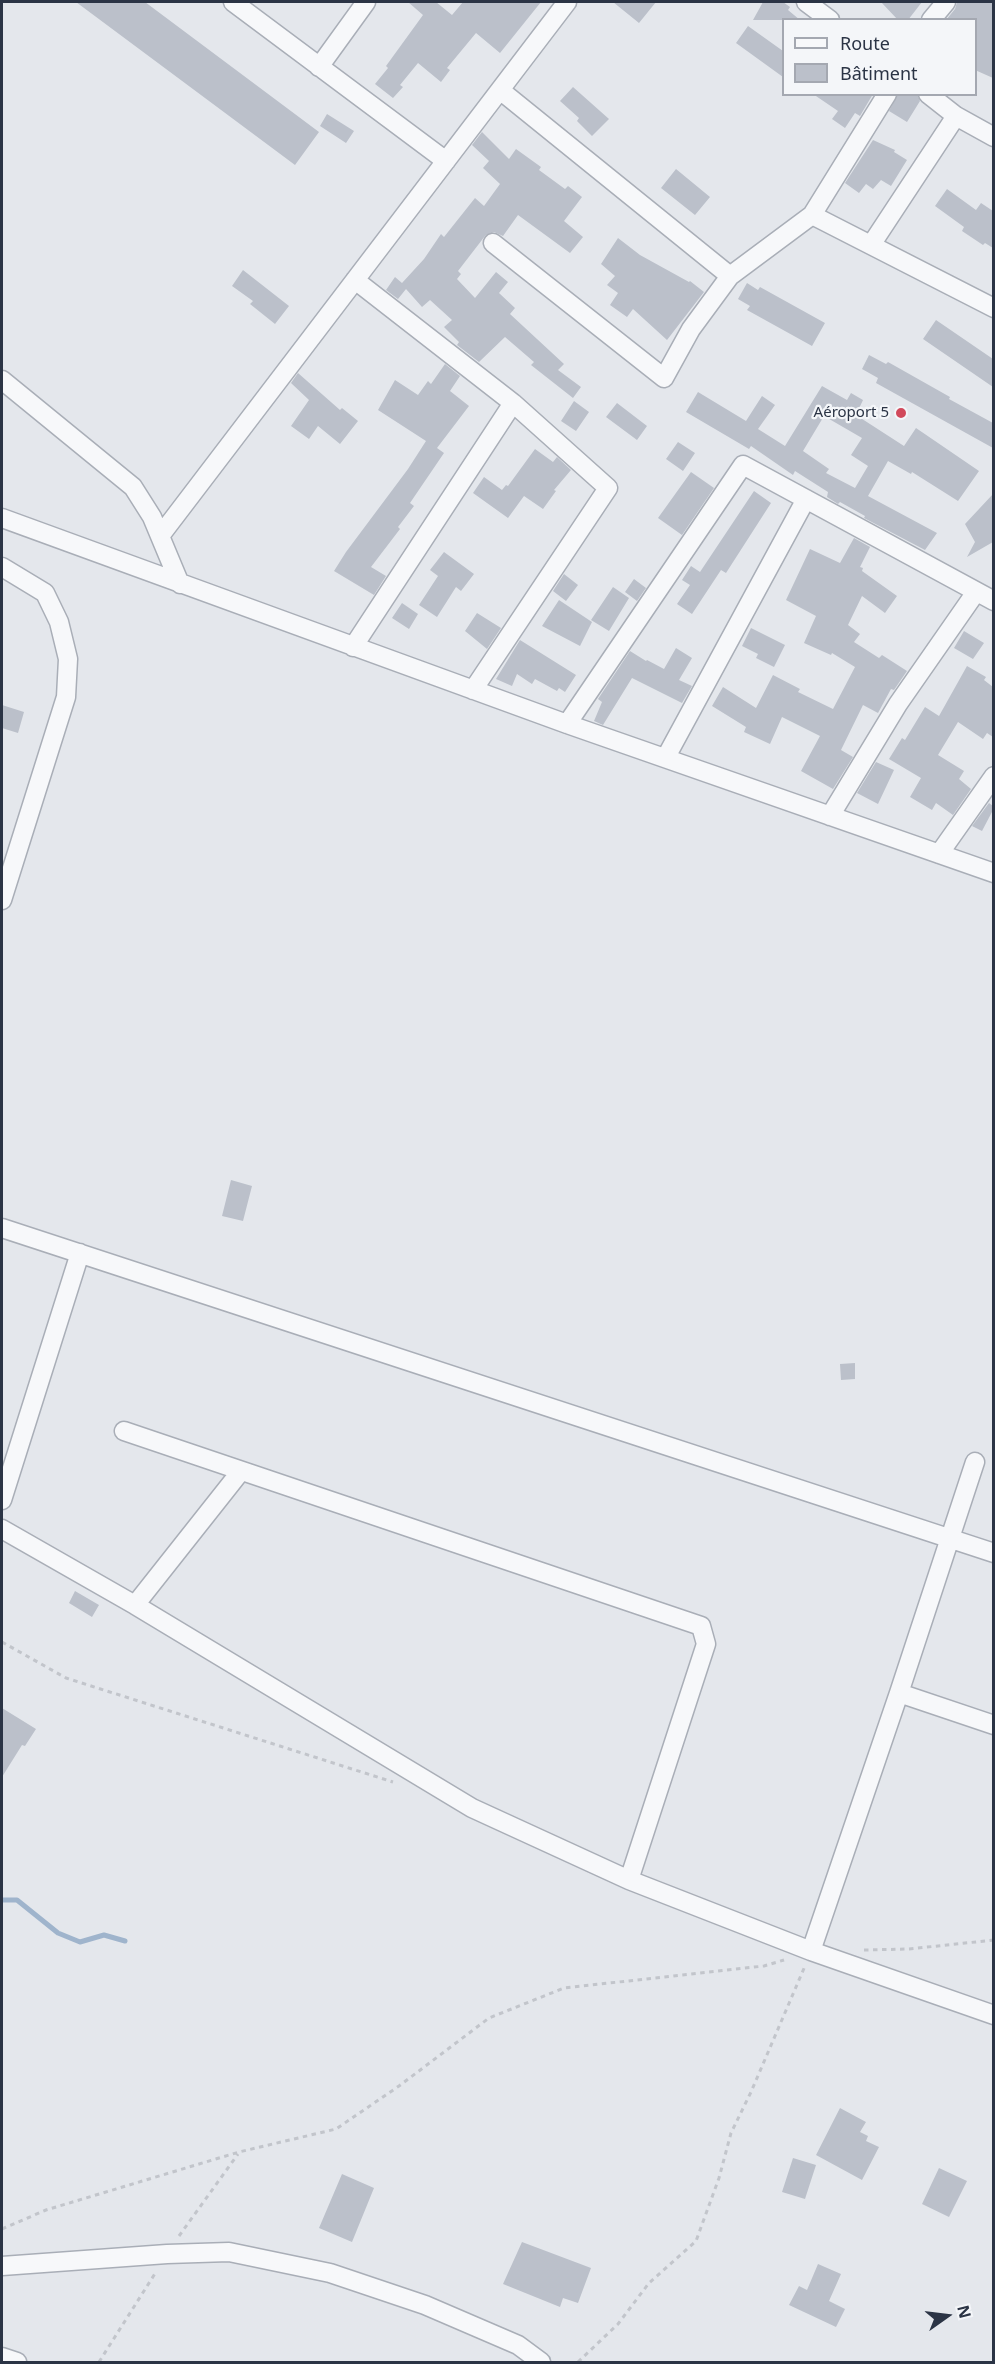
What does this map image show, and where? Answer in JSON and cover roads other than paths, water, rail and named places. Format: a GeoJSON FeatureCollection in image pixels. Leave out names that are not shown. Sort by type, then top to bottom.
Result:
{"type":"FeatureCollection","features":[{"type":"Feature","properties":{"kind":"street"},"geometry":{"type":"LineString","coordinates":[[232,2],[446,161]]}},
{"type":"Feature","properties":{"kind":"street"},"geometry":{"type":"LineString","coordinates":[[320,67],[366,2]]}},
{"type":"Feature","properties":{"kind":"street"},"geometry":{"type":"LineString","coordinates":[[160,536],[567,2]]}},
{"type":"Feature","properties":{"kind":"street"},"geometry":{"type":"LineString","coordinates":[[806,2],[827,18]]}},
{"type":"Feature","properties":{"kind":"street"},"geometry":{"type":"LineString","coordinates":[[933,18],[946,2]]}},
{"type":"Feature","properties":{"kind":"street"},"geometry":{"type":"LineString","coordinates":[[500,90],[730,276]]}},
{"type":"Feature","properties":{"kind":"street"},"geometry":{"type":"LineString","coordinates":[[493,243],[664,378],[691,329],[730,276],[812,215],[886,96]]}},
{"type":"Feature","properties":{"kind":"street"},"geometry":{"type":"LineString","coordinates":[[931,96],[956,116],[993,137]]}},
{"type":"Feature","properties":{"kind":"street"},"geometry":{"type":"LineString","coordinates":[[872,245],[956,116]]}},
{"type":"Feature","properties":{"kind":"street"},"geometry":{"type":"LineString","coordinates":[[812,215],[993,308]]}},
{"type":"Feature","properties":{"kind":"street"},"geometry":{"type":"LineString","coordinates":[[355,280],[513,403],[608,488],[473,690]]}},
{"type":"Feature","properties":{"kind":"street"},"geometry":{"type":"LineString","coordinates":[[2,380],[133,487],[152,517],[180,584]]}},
{"type":"Feature","properties":{"kind":"street"},"geometry":{"type":"LineString","coordinates":[[353,646],[513,403]]}},
{"type":"Feature","properties":{"kind":"street"},"geometry":{"type":"LineString","coordinates":[[567,724],[743,465],[993,601]]}},
{"type":"Feature","properties":{"kind":"street"},"geometry":{"type":"LineString","coordinates":[[666,757],[806,499]]}},
{"type":"Feature","properties":{"kind":"street"},"geometry":{"type":"LineString","coordinates":[[2,519],[567,724],[993,873]]}},
{"type":"Feature","properties":{"kind":"street"},"geometry":{"type":"LineString","coordinates":[[2,567],[45,593],[59,622],[68,659],[66,697],[2,900]]}},
{"type":"Feature","properties":{"kind":"street"},"geometry":{"type":"LineString","coordinates":[[830,816],[898,704],[976,592]]}},
{"type":"Feature","properties":{"kind":"street"},"geometry":{"type":"LineString","coordinates":[[939,854],[993,776]]}},
{"type":"Feature","properties":{"kind":"street"},"geometry":{"type":"LineString","coordinates":[[2,1228],[993,1553]]}},
{"type":"Feature","properties":{"kind":"street"},"geometry":{"type":"LineString","coordinates":[[2,1500],[80,1253]]}},
{"type":"Feature","properties":{"kind":"street"},"geometry":{"type":"LineString","coordinates":[[124,1431],[701,1626],[706,1644],[629,1880]]}},
{"type":"Feature","properties":{"kind":"street"},"geometry":{"type":"LineString","coordinates":[[811,1951],[975,1462]]}},
{"type":"Feature","properties":{"kind":"street"},"geometry":{"type":"LineString","coordinates":[[135,1605],[241,1471]]}},
{"type":"Feature","properties":{"kind":"street"},"geometry":{"type":"LineString","coordinates":[[2,1529],[135,1605],[472,1808],[629,1880],[811,1951],[993,2015]]}},
{"type":"Feature","properties":{"kind":"street"},"geometry":{"type":"LineString","coordinates":[[899,1693],[993,1725]]}},
{"type":"Feature","properties":{"kind":"street"},"geometry":{"type":"LineString","coordinates":[[2,2266],[167,2253],[229,2252],[330,2273],[426,2305],[518,2345],[541,2362]]}},
{"type":"Feature","properties":{"kind":"street"},"geometry":{"type":"LineString","coordinates":[[2,2357],[17,2362]]}},
{"type":"Feature","properties":{"kind":"waterway"},"geometry":{"type":"LineString","coordinates":[[2,1900],[17,1900],[58,1933],[80,1942],[104,1935],[125,1941]]}},
{"type":"Feature","properties":{"kind":"place","name":"Aéroport 5"},"geometry":{"type":"Point","coordinates":[901,413]}}]}
